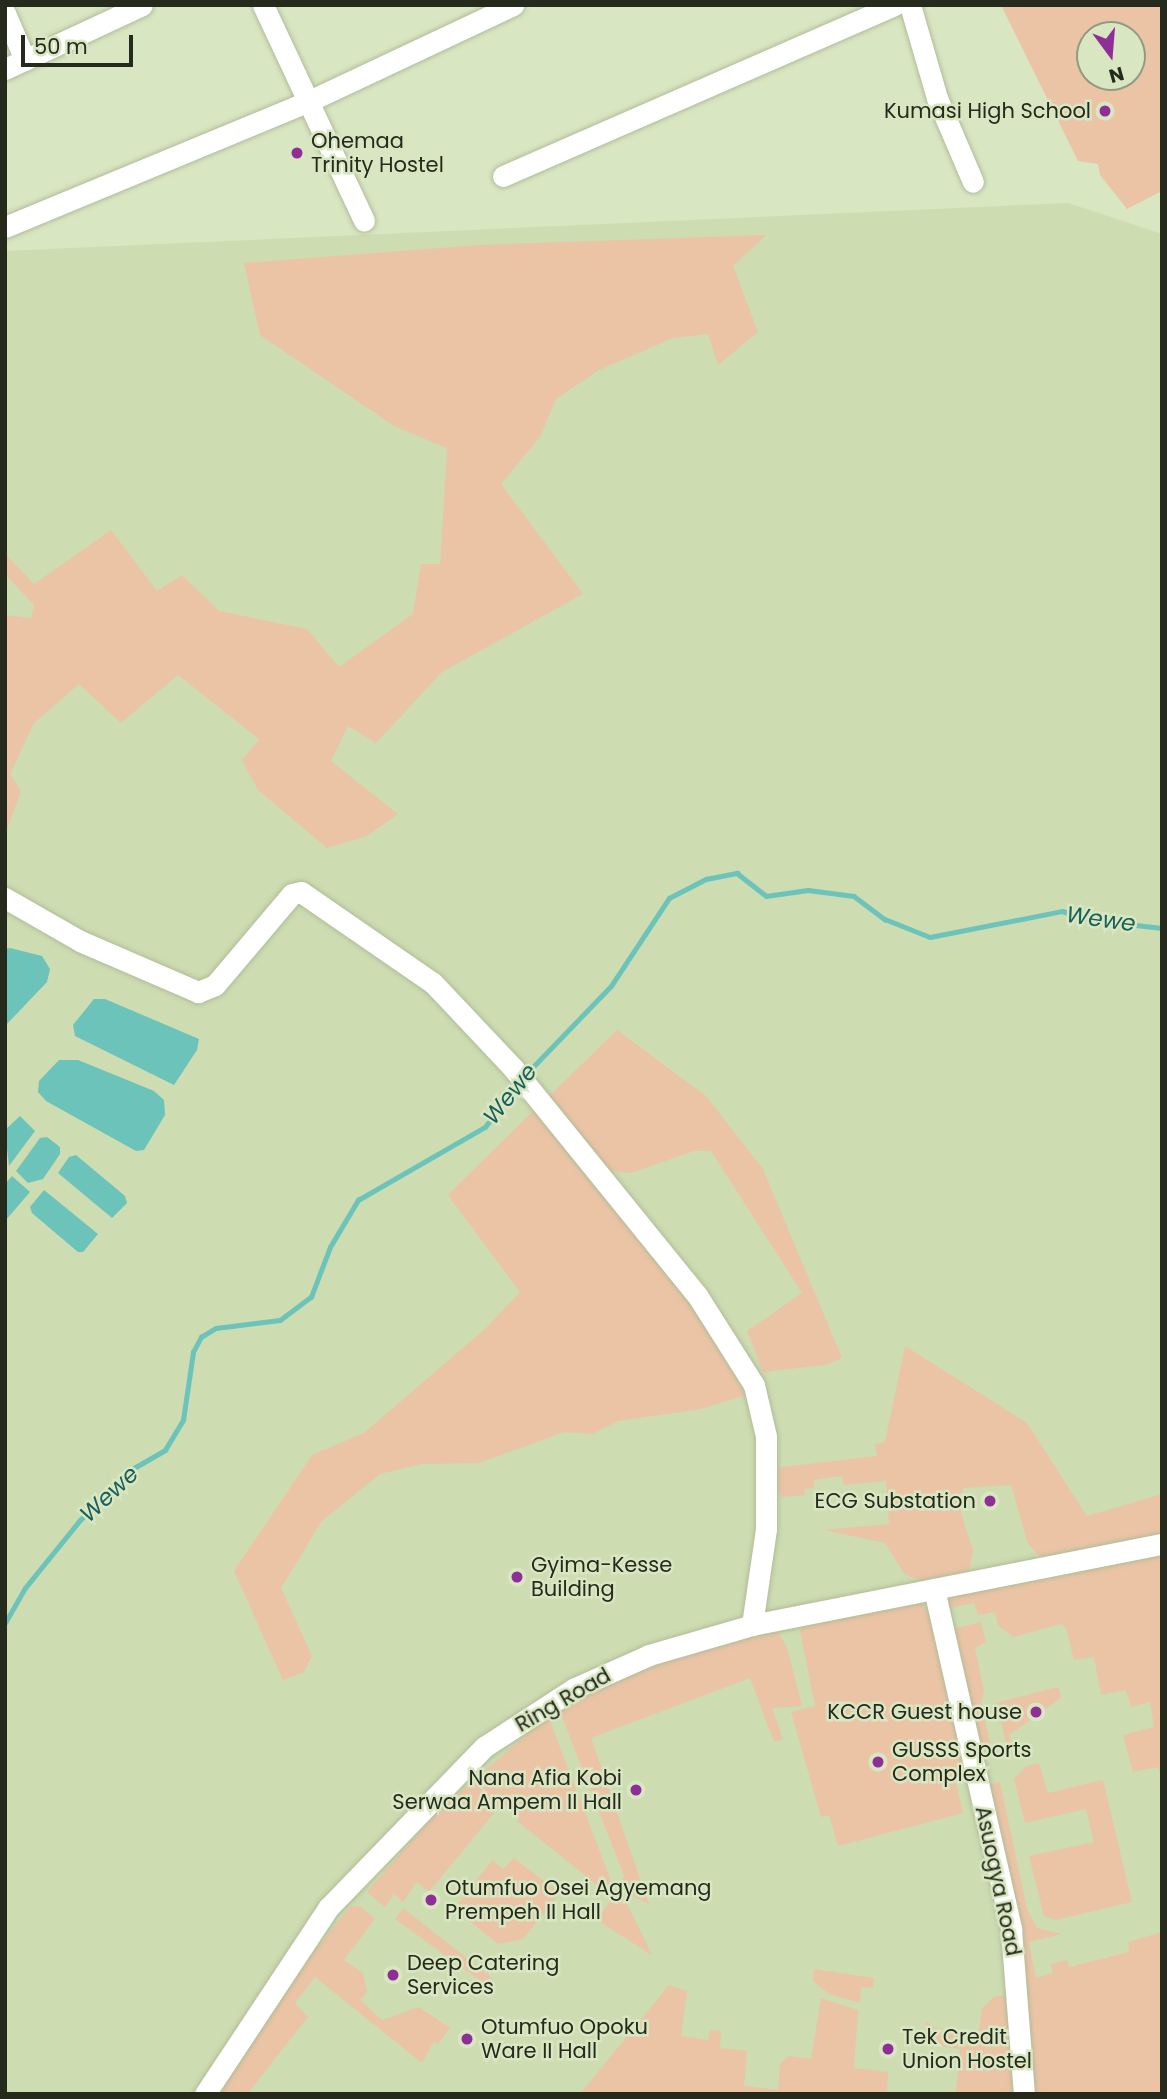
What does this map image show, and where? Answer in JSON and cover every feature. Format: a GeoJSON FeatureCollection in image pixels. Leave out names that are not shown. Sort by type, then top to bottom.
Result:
{"type":"FeatureCollection","features":[{"type":"Feature","properties":{"kind":"street"},"geometry":{"type":"LineString","coordinates":[[5,13],[15,64],[142,5]]}},
{"type":"Feature","properties":{"kind":"street"},"geometry":{"type":"LineString","coordinates":[[263,5],[363,221]]}},
{"type":"Feature","properties":{"kind":"street"},"geometry":{"type":"LineString","coordinates":[[5,227],[307,102],[513,5]]}},
{"type":"Feature","properties":{"kind":"street"},"geometry":{"type":"LineString","coordinates":[[503,176],[894,5]]}},
{"type":"Feature","properties":{"kind":"street"},"geometry":{"type":"LineString","coordinates":[[910,5],[937,99],[973,182]]}},
{"type":"Feature","properties":{"kind":"street"},"geometry":{"type":"LineString","coordinates":[[5,898],[80,941],[198,992],[215,985],[292,894],[301,892],[422,974],[518,1075],[697,1295],[754,1385],[766,1436],[766,1529],[752,1625]]}},
{"type":"Feature","properties":{"kind":"street","name":"Ring Road"},"geometry":{"type":"LineString","coordinates":[[205,2094],[328,1908],[484,1747],[611,1670],[752,1625],[1162,1544]]}},
{"type":"Feature","properties":{"kind":"street","name":"Asuogya Road"},"geometry":{"type":"LineString","coordinates":[[934,1590],[1014,1947],[1024,2094]]}},
{"type":"Feature","properties":{"kind":"shaded area","name":"Kumasi High School"},"geometry":{"type":"Polygon","coordinates":[[[1001,5],[1162,5],[1162,191],[1127,209],[1100,175],[1098,164],[1078,161],[1001,5]]]}},
{"type":"Feature","properties":{"kind":"shaded area"},"geometry":{"type":"Polygon","coordinates":[[[1068,203],[1162,234],[1162,2094],[5,2094],[5,251],[1068,203]]]}},
{"type":"Feature","properties":{"kind":"shaded area"},"geometry":{"type":"Polygon","coordinates":[[[766,235],[733,266],[758,332],[718,365],[708,334],[673,338],[599,370],[556,399],[540,437],[501,484],[583,594],[442,672],[376,743],[348,726],[331,761],[398,814],[367,836],[327,848],[258,790],[242,760],[259,739],[178,675],[121,723],[79,684],[34,723],[10,774],[21,791],[5,835],[5,615],[31,618],[34,605],[5,574],[5,554],[34,584],[111,530],[157,591],[182,575],[219,611],[307,629],[339,667],[413,614],[421,564],[440,564],[447,448],[394,426],[260,335],[244,263],[480,245],[766,235]]]}},
{"type":"Feature","properties":{"kind":"shaded area"},"geometry":{"type":"Polygon","coordinates":[[[617,1030],[706,1096],[763,1169],[842,1358],[825,1365],[763,1372],[747,1331],[802,1293],[711,1151],[694,1151],[631,1173],[604,1170],[544,1101],[617,1030]]]}},
{"type":"Feature","properties":{"kind":"shaded area"},"geometry":{"type":"Polygon","coordinates":[[[535,1109],[690,1298],[746,1395],[701,1409],[618,1421],[592,1434],[564,1432],[479,1463],[422,1464],[380,1474],[322,1521],[281,1588],[312,1656],[304,1672],[283,1680],[234,1571],[312,1455],[364,1433],[486,1328],[520,1292],[448,1195],[535,1109]]]}},
{"type":"Feature","properties":{"kind":"shaded area"},"geometry":{"type":"Polygon","coordinates":[[[905,1346],[1027,1423],[1087,1516],[1162,1494],[1162,1534],[1043,1560],[1028,1544],[1011,1485],[964,1488],[957,1500],[973,1550],[969,1573],[924,1581],[905,1575],[885,1543],[824,1530],[889,1524],[886,1481],[844,1485],[842,1476],[814,1480],[814,1488],[804,1489],[805,1495],[781,1497],[774,1468],[877,1456],[875,1444],[885,1442],[905,1346]]]}},
{"type":"Feature","properties":{"kind":"shaded area"},"geometry":{"type":"Polygon","coordinates":[[[1162,1553],[1162,1781],[1158,1767],[1133,1772],[1123,1735],[1154,1727],[1150,1702],[1131,1707],[1126,1690],[1101,1695],[1094,1657],[1074,1660],[1066,1628],[1061,1624],[1013,1637],[998,1625],[995,1612],[978,1615],[974,1603],[949,1608],[945,1596],[1162,1553]]]}},
{"type":"Feature","properties":{"kind":"shaded area","name":"GUSSS Sports Complex"},"geometry":{"type":"Polygon","coordinates":[[[921,1601],[932,1619],[968,1770],[954,1774],[963,1813],[838,1846],[829,1815],[821,1817],[791,1712],[815,1706],[800,1631],[804,1623],[921,1601]]]}},
{"type":"Feature","properties":{"kind":"shaded area"},"geometry":{"type":"Polygon","coordinates":[[[981,1622],[986,1642],[975,1648],[984,1691],[981,1703],[992,1752],[983,1763],[953,1629],[981,1622]]]}},
{"type":"Feature","properties":{"kind":"shaded area"},"geometry":{"type":"Polygon","coordinates":[[[777,1629],[787,1648],[802,1706],[772,1708],[783,1739],[774,1742],[750,1678],[591,1738],[649,1904],[618,1889],[624,1876],[559,1709],[645,1665],[777,1629]]]}},
{"type":"Feature","properties":{"kind":"shaded area"},"geometry":{"type":"Polygon","coordinates":[[[1058,1687],[1061,1698],[1009,1735],[1013,1751],[1008,1751],[996,1703],[1058,1687]]]}},
{"type":"Feature","properties":{"kind":"shaded area"},"geometry":{"type":"Polygon","coordinates":[[[548,1716],[610,1878],[607,1893],[517,1821],[519,1818],[502,1803],[429,1892],[417,1882],[403,1902],[394,1894],[385,1907],[367,1892],[436,1813],[548,1716]]]}},
{"type":"Feature","properties":{"kind":"shaded area"},"geometry":{"type":"Polygon","coordinates":[[[1039,1763],[1048,1793],[1103,1780],[1132,1902],[1055,1920],[1044,1916],[1029,1856],[1094,1842],[1086,1809],[1025,1823],[1014,1779],[1026,1766],[1039,1763]]]}},
{"type":"Feature","properties":{"kind":"shaded area"},"geometry":{"type":"Polygon","coordinates":[[[1000,1782],[1027,1909],[1037,1928],[1061,1934],[1029,1942],[1036,1978],[1053,1973],[1050,1964],[1067,1960],[1069,1967],[1129,1952],[1128,1942],[1162,1932],[1162,2094],[1031,2094],[987,1785],[1000,1782]]]}},
{"type":"Feature","properties":{"kind":"shaded area"},"geometry":{"type":"Polygon","coordinates":[[[514,1858],[556,1890],[558,1896],[523,1939],[498,1944],[454,1909],[492,1860],[503,1869],[514,1858]]]}},
{"type":"Feature","properties":{"kind":"shaded area"},"geometry":{"type":"Polygon","coordinates":[[[614,1896],[624,1898],[652,1955],[597,1920],[614,1896]]]}},
{"type":"Feature","properties":{"kind":"shaded area"},"geometry":{"type":"Polygon","coordinates":[[[360,1906],[375,1919],[344,1960],[363,1973],[367,1992],[360,2000],[382,2020],[419,2007],[450,2028],[438,2044],[434,2041],[422,2063],[315,1977],[295,2003],[308,2017],[247,2094],[219,2094],[286,1987],[350,1907],[360,1906]]]}},
{"type":"Feature","properties":{"kind":"shaded area"},"geometry":{"type":"Polygon","coordinates":[[[403,1908],[491,1977],[485,1984],[395,1919],[403,1908]]]}},
{"type":"Feature","properties":{"kind":"shaded area"},"geometry":{"type":"Polygon","coordinates":[[[814,1969],[874,1978],[873,1988],[861,1987],[860,2003],[829,1994],[813,1981],[814,1969]]]}},
{"type":"Feature","properties":{"kind":"shaded area"},"geometry":{"type":"Polygon","coordinates":[[[669,1985],[687,1991],[681,2036],[708,2040],[710,2030],[721,2031],[720,2048],[747,2051],[744,2086],[778,2090],[780,2064],[789,2056],[811,2059],[821,1998],[858,2010],[854,2068],[888,2072],[887,2094],[580,2094],[669,1985]]]}},
{"type":"Feature","properties":{"kind":"shaded area"},"geometry":{"type":"Polygon","coordinates":[[[995,1996],[1007,1996],[1013,2094],[956,2094],[960,2049],[924,2043],[926,2021],[935,2028],[958,2031],[958,2044],[971,2046],[972,2031],[979,2031],[982,2008],[995,1996]]]}},
{"type":"Feature","properties":{"kind":"water"},"geometry":{"type":"Polygon","coordinates":[[[5,949],[42,956],[50,969],[47,982],[5,1026],[5,949]]]}},
{"type":"Feature","properties":{"kind":"water"},"geometry":{"type":"Polygon","coordinates":[[[94,999],[105,999],[199,1039],[197,1050],[174,1085],[75,1036],[73,1025],[94,999]]]}},
{"type":"Feature","properties":{"kind":"water"},"geometry":{"type":"Polygon","coordinates":[[[59,1060],[78,1060],[154,1091],[164,1100],[165,1115],[144,1150],[136,1151],[46,1101],[38,1092],[39,1081],[59,1060]]]}},
{"type":"Feature","properties":{"kind":"water"},"geometry":{"type":"Polygon","coordinates":[[[20,1116],[35,1131],[9,1166],[5,1130],[20,1116]]]}},
{"type":"Feature","properties":{"kind":"water"},"geometry":{"type":"Polygon","coordinates":[[[47,1137],[60,1147],[60,1154],[43,1179],[28,1183],[16,1171],[40,1138],[47,1137]]]}},
{"type":"Feature","properties":{"kind":"water"},"geometry":{"type":"Polygon","coordinates":[[[76,1155],[125,1196],[127,1203],[112,1218],[58,1173],[69,1157],[76,1155]]]}},
{"type":"Feature","properties":{"kind":"water"},"geometry":{"type":"Polygon","coordinates":[[[12,1176],[30,1192],[5,1221],[5,1184],[12,1176]]]}},
{"type":"Feature","properties":{"kind":"water"},"geometry":{"type":"Polygon","coordinates":[[[44,1190],[98,1234],[83,1252],[78,1252],[32,1213],[30,1207],[44,1190]]]}},
{"type":"Feature","properties":{"kind":"waterway","name":"Wewe"},"geometry":{"type":"LineString","coordinates":[[527,1073],[611,986],[669,898],[706,879],[737,873],[766,896],[808,890],[854,896],[885,919],[930,937],[1062,911],[1092,920],[1162,928]]}},
{"type":"Feature","properties":{"kind":"waterway","name":"Wewe"},"geometry":{"type":"LineString","coordinates":[[5,1623],[25,1588],[80,1520],[134,1468],[165,1450],[183,1420],[193,1352],[201,1337],[216,1328],[280,1320],[311,1297],[330,1247],[358,1200],[485,1127],[517,1086]]}},
{"type":"Feature","properties":{"kind":"place","name":"Kumasi High School"},"geometry":{"type":"Point","coordinates":[1105,111]}},
{"type":"Feature","properties":{"kind":"place","name":"Ohemaa Trinity Hostel"},"geometry":{"type":"Point","coordinates":[297,153]}},
{"type":"Feature","properties":{"kind":"place","name":"ECG Substation"},"geometry":{"type":"Point","coordinates":[990,1501]}},
{"type":"Feature","properties":{"kind":"place","name":"Gyima-Kesse Building"},"geometry":{"type":"Point","coordinates":[517,1577]}},
{"type":"Feature","properties":{"kind":"place","name":"KCCR Guest house"},"geometry":{"type":"Point","coordinates":[1036,1712]}},
{"type":"Feature","properties":{"kind":"place","name":"GUSSS Sports Complex"},"geometry":{"type":"Point","coordinates":[878,1762]}},
{"type":"Feature","properties":{"kind":"place","name":"Nana Afia Kobi Serwaa Ampem II Hall"},"geometry":{"type":"Point","coordinates":[636,1790]}},
{"type":"Feature","properties":{"kind":"place","name":"Otumfuo Osei Agyemang Prempeh II Hall"},"geometry":{"type":"Point","coordinates":[431,1900]}},
{"type":"Feature","properties":{"kind":"place","name":"Deep Catering Services"},"geometry":{"type":"Point","coordinates":[393,1975]}},
{"type":"Feature","properties":{"kind":"place","name":"Otumfuo Opoku Ware II Hall"},"geometry":{"type":"Point","coordinates":[467,2039]}},
{"type":"Feature","properties":{"kind":"place","name":"Tek Credit Union Hostel"},"geometry":{"type":"Point","coordinates":[888,2049]}}]}
